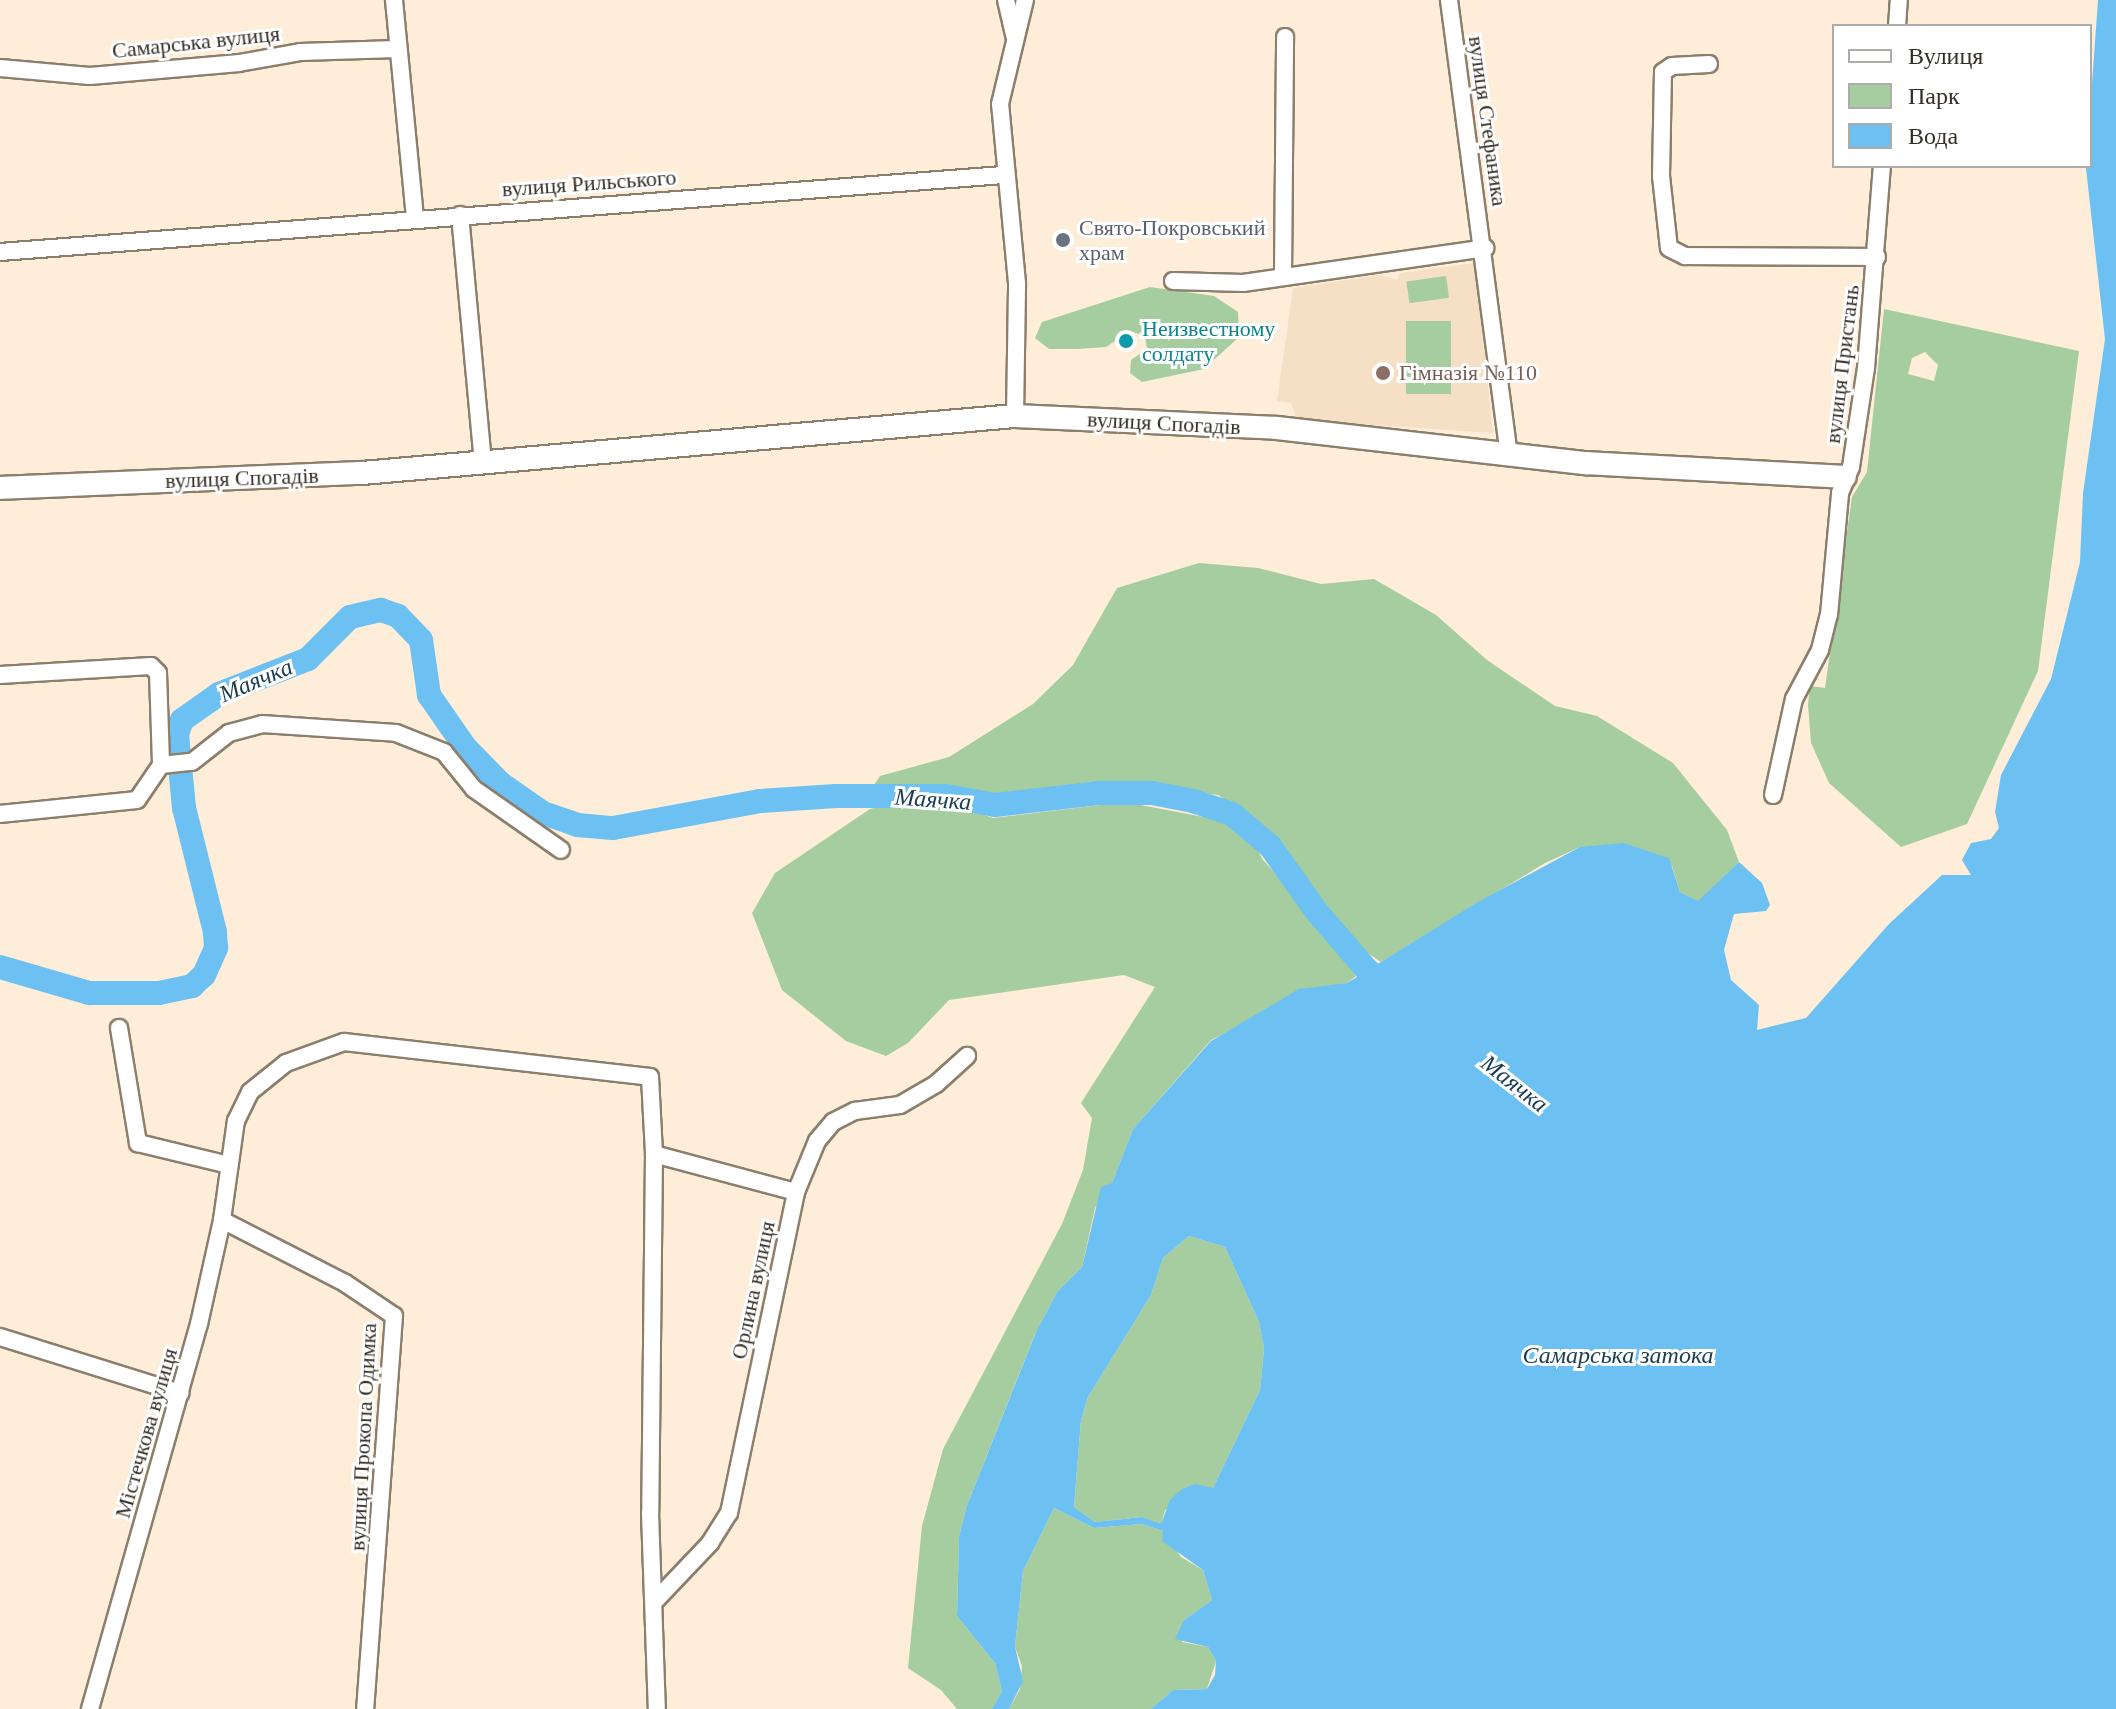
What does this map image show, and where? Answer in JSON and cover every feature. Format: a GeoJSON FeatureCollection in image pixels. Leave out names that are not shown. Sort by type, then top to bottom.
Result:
{"type":"FeatureCollection","features":[{"type":"Feature","properties":{"kind":"street"},"geometry":{"type":"LineString","coordinates":[[394,0],[415,218]]}},
{"type":"Feature","properties":{"kind":"street"},"geometry":{"type":"LineString","coordinates":[[1006,0],[1014,37]]}},
{"type":"Feature","properties":{"kind":"street"},"geometry":{"type":"LineString","coordinates":[[1015,416],[1017,283],[1004,175],[1000,104],[1025,0]]}},
{"type":"Feature","properties":{"kind":"street","name":"вулиця Стефаника"},"geometry":{"type":"LineString","coordinates":[[1449,0],[1485,248],[1509,453]]}},
{"type":"Feature","properties":{"kind":"street"},"geometry":{"type":"LineString","coordinates":[[1897,24],[1899,0]]}},
{"type":"Feature","properties":{"kind":"street"},"geometry":{"type":"LineString","coordinates":[[1283,276],[1285,37]]}},
{"type":"Feature","properties":{"kind":"street","name":"Самарська вулиця"},"geometry":{"type":"LineString","coordinates":[[0,68],[90,76],[239,63],[300,52],[397,49]]}},
{"type":"Feature","properties":{"kind":"street"},"geometry":{"type":"LineString","coordinates":[[1709,64],[1672,66],[1663,72],[1661,176],[1669,248],[1685,256],[1877,257]]}},
{"type":"Feature","properties":{"kind":"street","name":"вулиця Пристань"},"geometry":{"type":"LineString","coordinates":[[1773,795],[1794,699],[1820,650],[1829,615],[1845,477],[1851,467],[1866,368],[1882,168]]}},
{"type":"Feature","properties":{"kind":"street","name":"вулиця Рильського"},"geometry":{"type":"LineString","coordinates":[[0,252],[1004,175]]}},
{"type":"Feature","properties":{"kind":"street"},"geometry":{"type":"LineString","coordinates":[[460,215],[483,464]]}},
{"type":"Feature","properties":{"kind":"street"},"geometry":{"type":"LineString","coordinates":[[1173,281],[1243,283],[1485,248]]}},
{"type":"Feature","properties":{"kind":"street","name":"вулиця Спогадів"},"geometry":{"type":"LineString","coordinates":[[0,488],[483,464],[1015,416],[1277,428],[1586,463],[1845,477]]}},
{"type":"Feature","properties":{"kind":"street"},"geometry":{"type":"LineString","coordinates":[[0,675],[151,666],[158,673],[167,765]]}},
{"type":"Feature","properties":{"kind":"street"},"geometry":{"type":"LineString","coordinates":[[0,814],[137,800],[167,765],[192,762],[229,733],[262,724],[396,733],[444,752],[474,789],[561,850]]}},
{"type":"Feature","properties":{"kind":"street"},"geometry":{"type":"LineString","coordinates":[[119,1028],[138,1143],[229,1165]]}},
{"type":"Feature","properties":{"kind":"street","name":"Містечкова вулиця"},"geometry":{"type":"LineString","coordinates":[[90,1709],[180,1393],[222,1220],[236,1121],[250,1092],[286,1063],[344,1042],[650,1077],[654,1154]]}},
{"type":"Feature","properties":{"kind":"street","name":"Орлина вулиця"},"geometry":{"type":"LineString","coordinates":[[656,1600],[710,1543],[729,1513],[796,1192],[817,1141],[833,1122],[855,1111],[900,1105],[936,1084],[967,1056]]}},
{"type":"Feature","properties":{"kind":"street"},"geometry":{"type":"LineString","coordinates":[[657,1709],[656,1600],[650,1513],[654,1154],[796,1192]]}},
{"type":"Feature","properties":{"kind":"street","name":"вулиця Прокопа Одимка"},"geometry":{"type":"LineString","coordinates":[[222,1220],[345,1283],[394,1316],[365,1709]]}},
{"type":"Feature","properties":{"kind":"street"},"geometry":{"type":"LineString","coordinates":[[0,1337],[180,1393]]}},
{"type":"Feature","properties":{"kind":"shaded area","name":"Гімназія №110"},"geometry":{"type":"Polygon","coordinates":[[[1475,263],[1493,433],[1297,420],[1291,403],[1277,401],[1293,288],[1379,275],[1397,280],[1400,273],[1475,263]]]}},
{"type":"Feature","properties":{"kind":"green space"},"geometry":{"type":"Polygon","coordinates":[[[1446,276],[1449,298],[1409,303],[1406,282],[1446,276]]]}},
{"type":"Feature","properties":{"kind":"green space"},"geometry":{"type":"Polygon","coordinates":[[[1150,287],[1214,296],[1238,312],[1239,337],[1204,369],[1142,382],[1130,373],[1131,360],[1147,349],[1145,336],[1130,331],[1106,347],[1077,349],[1049,349],[1035,338],[1042,322],[1150,287]]]}},
{"type":"Feature","properties":{"kind":"green space"},"geometry":{"type":"Polygon","coordinates":[[[1884,309],[2079,351],[2038,671],[1967,824],[1901,847],[1829,783],[1811,743],[1810,686],[1825,688],[1852,497],[1867,472],[1884,309]],[[1925,352],[1912,358],[1908,374],[1934,381],[1938,365],[1925,352]]]}},
{"type":"Feature","properties":{"kind":"green space"},"geometry":{"type":"Polygon","coordinates":[[[1406,321],[1451,321],[1451,394],[1406,394],[1406,321]]]}},
{"type":"Feature","properties":{"kind":"green space"},"geometry":{"type":"Polygon","coordinates":[[[1199,563],[1258,568],[1321,584],[1374,579],[1436,615],[1487,660],[1555,706],[1597,716],[1673,763],[1727,830],[1739,862],[1699,902],[1680,892],[1672,866],[1580,847],[1545,863],[1381,962],[1357,946],[1261,824],[1218,795],[1110,782],[1030,797],[872,788],[880,776],[949,757],[1033,704],[1073,665],[1117,588],[1199,563]]]}},
{"type":"Feature","properties":{"kind":"green space"},"geometry":{"type":"Polygon","coordinates":[[[1125,802],[1219,820],[1251,837],[1263,860],[1338,942],[1356,976],[1347,983],[1309,991],[1211,1040],[1133,1129],[1112,1183],[1095,1208],[1082,1267],[1057,1292],[1035,1334],[966,1508],[959,1537],[957,1616],[995,1663],[1002,1691],[992,1709],[957,1709],[941,1690],[908,1668],[922,1526],[943,1449],[1062,1224],[1083,1170],[1092,1118],[1081,1103],[1155,987],[1124,975],[949,1000],[908,1043],[886,1056],[846,1041],[782,990],[752,913],[775,873],[870,809],[896,803],[956,805],[993,818],[1125,802]]]}},
{"type":"Feature","properties":{"kind":"green space"},"geometry":{"type":"Polygon","coordinates":[[[1189,1236],[1225,1247],[1259,1322],[1264,1349],[1260,1390],[1213,1488],[1203,1488],[1165,1510],[1161,1525],[1142,1517],[1095,1522],[1074,1507],[1081,1420],[1088,1397],[1151,1295],[1163,1258],[1189,1236]]]}},
{"type":"Feature","properties":{"kind":"green space"},"geometry":{"type":"Polygon","coordinates":[[[1054,1508],[1094,1528],[1142,1524],[1163,1531],[1181,1557],[1203,1570],[1212,1600],[1184,1620],[1182,1642],[1208,1647],[1216,1661],[1207,1689],[1173,1690],[1151,1709],[1009,1709],[1020,1689],[1022,1666],[1015,1647],[1023,1571],[1054,1508]]]}},
{"type":"Feature","properties":{"kind":"water","name":"Самарська затока"},"geometry":{"type":"Polygon","coordinates":[[[2098,0],[2116,0],[2116,1709],[1151,1709],[1173,1690],[1207,1689],[1215,1675],[1216,1661],[1208,1647],[1175,1639],[1184,1620],[1212,1600],[1203,1570],[1162,1541],[1163,1531],[1142,1524],[1094,1528],[1054,1508],[1023,1571],[1015,1647],[1023,1681],[1009,1709],[992,1709],[1002,1691],[995,1663],[957,1616],[959,1537],[966,1508],[1036,1332],[1057,1292],[1082,1267],[1101,1187],[1112,1183],[1133,1129],[1211,1041],[1299,989],[1347,983],[1478,902],[1580,847],[1624,843],[1669,858],[1680,892],[1698,901],[1739,862],[1762,883],[1770,905],[1766,911],[1734,914],[1724,950],[1731,980],[1759,1005],[1757,1030],[1806,1018],[1889,924],[1942,875],[1971,875],[1962,860],[1971,843],[1991,839],[1999,828],[1995,812],[2001,775],[2051,679],[2080,562],[2083,493],[2105,339],[2086,168],[2092,168],[2092,84],[2098,0]],[[1189,1236],[1163,1258],[1151,1295],[1088,1397],[1081,1420],[1074,1507],[1095,1522],[1142,1517],[1161,1524],[1170,1500],[1182,1489],[1195,1484],[1213,1488],[1260,1390],[1264,1349],[1259,1322],[1225,1247],[1189,1236]]]}},
{"type":"Feature","properties":{"kind":"waterway","name":"Маячка"},"geometry":{"type":"LineString","coordinates":[[0,967],[89,993],[159,993],[192,986],[204,975],[216,948],[215,932],[184,808],[177,734],[182,720],[219,694],[308,659],[350,617],[381,610],[398,616],[421,640],[429,695],[465,747],[500,783],[543,813],[577,825],[613,828],[760,801],[836,796],[946,796],[995,805],[1098,793],[1152,793],[1193,801],[1232,814],[1270,846],[1317,912],[1367,970],[1393,990]]}},
{"type":"Feature","properties":{"kind":"place","name":"Свято-Покровський храм"},"geometry":{"type":"Point","coordinates":[1063,240]}},
{"type":"Feature","properties":{"kind":"place","name":"Неизвестному солдату"},"geometry":{"type":"Point","coordinates":[1126,341]}},
{"type":"Feature","properties":{"kind":"place","name":"Гімназія №110"},"geometry":{"type":"Point","coordinates":[1383,373]}}]}
